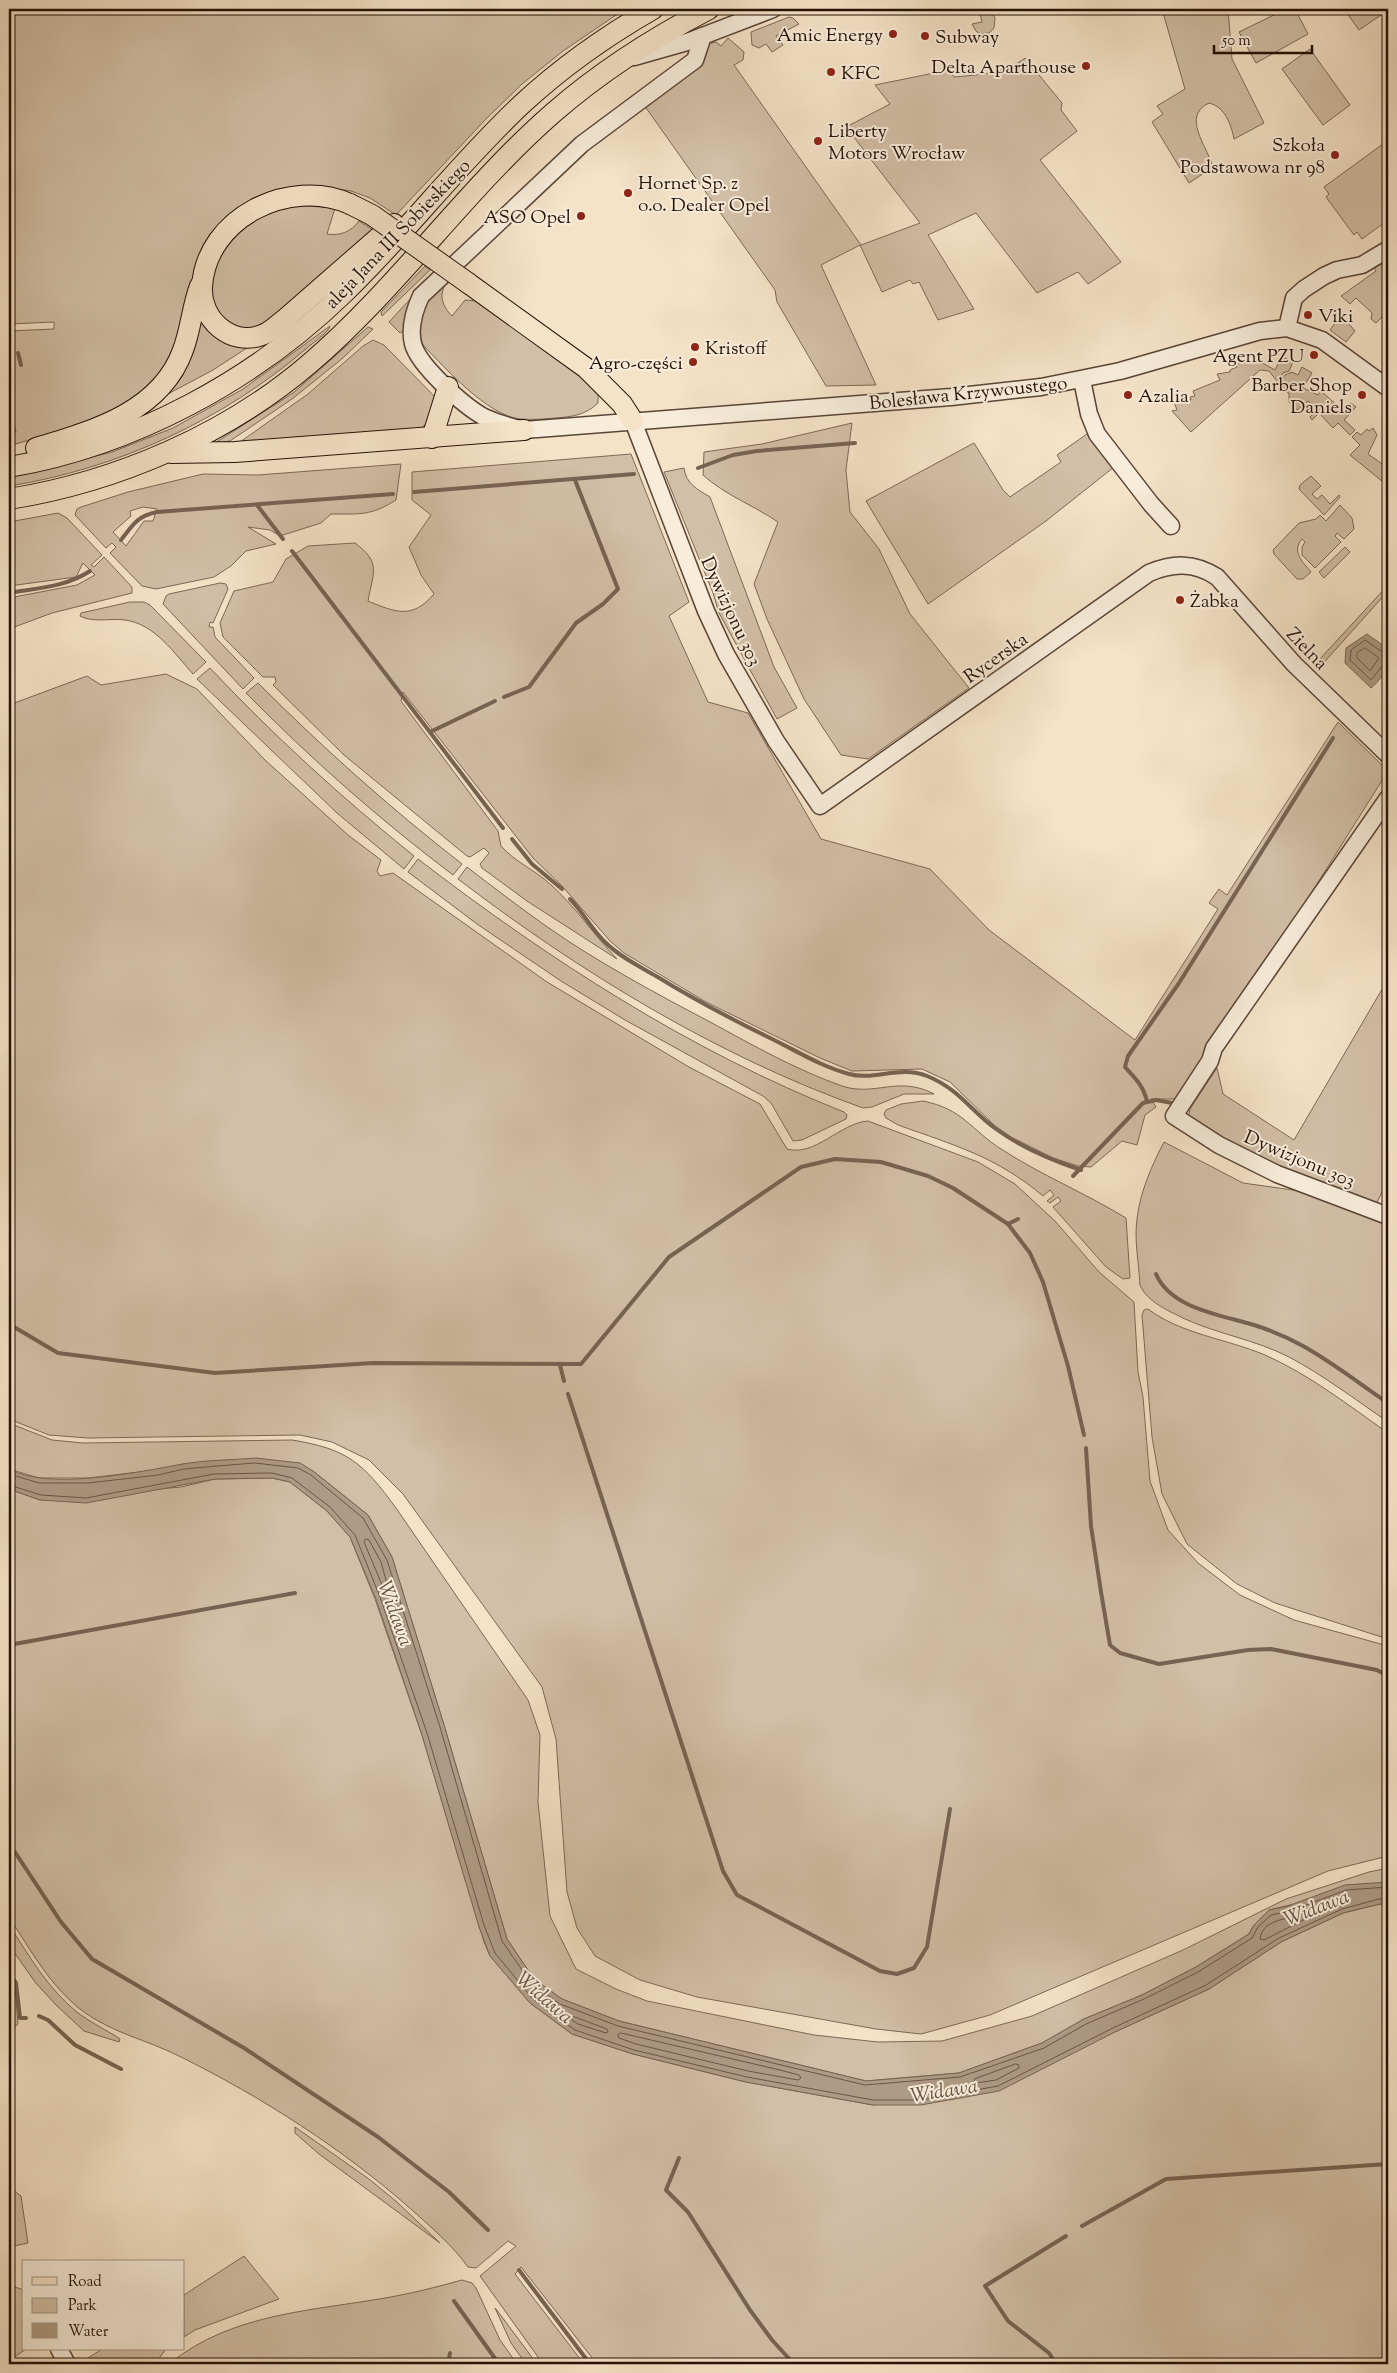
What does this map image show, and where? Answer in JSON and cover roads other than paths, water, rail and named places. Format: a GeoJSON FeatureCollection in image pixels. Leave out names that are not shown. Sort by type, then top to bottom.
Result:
{"type":"FeatureCollection","features":[{"type":"Feature","properties":{"kind":"main road","name":"aleja Jana III Sobieskiego"},"geometry":{"type":"LineString","coordinates":[[9,467],[36,462],[101,443],[154,422],[225,383],[261,360],[343,294],[522,104],[574,60],[621,27],[653,9]]}},
{"type":"Feature","properties":{"kind":"main road","name":"aleja Jana III Sobieskiego"},"geometry":{"type":"LineString","coordinates":[[159,454],[199,436],[234,417],[308,366],[359,318],[494,170],[577,93],[664,33],[709,9]]}},
{"type":"Feature","properties":{"kind":"main road"},"geometry":{"type":"LineString","coordinates":[[203,280],[202,290],[205,308],[215,324],[223,331],[235,336],[249,338],[263,335],[284,320],[424,196],[446,183]]}},
{"type":"Feature","properties":{"kind":"main road"},"geometry":{"type":"LineString","coordinates":[[9,456],[57,442],[116,419],[155,395],[177,366],[184,348],[192,311],[214,248],[227,231],[240,219],[261,205],[288,196],[308,194],[330,196],[372,215],[586,368],[609,389],[626,409],[633,421]]}},
{"type":"Feature","properties":{"kind":"main road"},"geometry":{"type":"LineString","coordinates":[[432,438],[448,387]]}},
{"type":"Feature","properties":{"kind":"main road"},"geometry":{"type":"LineString","coordinates":[[9,499],[90,480],[159,454],[235,452],[524,430]]}},
{"type":"Feature","properties":{"kind":"street"},"geometry":{"type":"LineString","coordinates":[[621,61],[703,36],[773,9]]}},
{"type":"Feature","properties":{"kind":"street"},"geometry":{"type":"LineString","coordinates":[[524,430],[485,417],[470,408],[421,360],[414,346],[411,330],[413,316],[421,296],[582,144],[695,60],[703,36]]}},
{"type":"Feature","properties":{"kind":"street"},"geometry":{"type":"LineString","coordinates":[[1287,328],[1294,298],[1304,289],[1337,270],[1362,265],[1387,250]]}},
{"type":"Feature","properties":{"kind":"street","name":"Bolesława Krzywoustego"},"geometry":{"type":"LineString","coordinates":[[524,430],[951,397],[1041,387],[1082,380],[1260,331],[1287,328],[1322,340],[1388,388]]}},
{"type":"Feature","properties":{"kind":"street"},"geometry":{"type":"LineString","coordinates":[[1082,380],[1089,414],[1097,434],[1150,504],[1171,526]]}},
{"type":"Feature","properties":{"kind":"street"},"geometry":{"type":"LineString","coordinates":[[596,424],[605,416],[611,405],[609,389]]}},
{"type":"Feature","properties":{"kind":"street","name":"Dywizjonu 303"},"geometry":{"type":"LineString","coordinates":[[633,421],[706,611],[726,654],[776,741],[820,806]]}},
{"type":"Feature","properties":{"kind":"street","name":"Rycerska"},"geometry":{"type":"LineString","coordinates":[[820,806],[1149,574],[1163,567],[1180,564],[1201,568]]}},
{"type":"Feature","properties":{"kind":"street","name":"Zielna"},"geometry":{"type":"LineString","coordinates":[[1201,568],[1217,576],[1294,664],[1388,755]]}},
{"type":"Feature","properties":{"kind":"street","name":"Dywizjonu 303"},"geometry":{"type":"LineString","coordinates":[[1388,798],[1214,1048],[1210,1061],[1174,1116],[1219,1144],[1277,1174],[1388,1216]]}},
{"type":"Feature","properties":{"kind":"street"},"geometry":{"type":"LineString","coordinates":[[60,2350],[67,2364]]}},
{"type":"Feature","properties":{"kind":"water"},"geometry":{"type":"Polygon","coordinates":[[[1367,634],[1386,649],[1389,659],[1382,676],[1371,688],[1345,663],[1346,648],[1367,634]]]}},
{"type":"Feature","properties":{"kind":"water","name":"Widawa"},"geometry":{"type":"Polygon","coordinates":[[[256,1458],[300,1463],[313,1471],[368,1515],[392,1557],[507,1939],[534,1979],[562,1999],[619,2021],[866,2081],[959,2073],[1042,2043],[1084,2019],[1142,1995],[1196,1967],[1249,1934],[1254,1925],[1269,1910],[1288,1906],[1345,1885],[1388,1882],[1388,1904],[1380,1904],[1343,1913],[1281,1942],[1209,1989],[1117,2031],[999,2091],[921,2105],[873,2105],[746,2082],[633,2054],[572,2034],[530,2003],[490,1956],[479,1927],[422,1735],[376,1599],[350,1537],[327,1511],[290,1482],[272,1478],[215,1479],[86,1503],[40,1500],[9,1489],[9,1469],[47,1479],[94,1478],[192,1463],[256,1458]]]}},
{"type":"Feature","properties":{"kind":"waterway"},"geometry":{"type":"LineString","coordinates":[[18,353],[21,365]]}},
{"type":"Feature","properties":{"kind":"waterway"},"geometry":{"type":"LineString","coordinates":[[698,468],[733,455],[757,451],[855,443]]}},
{"type":"Feature","properties":{"kind":"waterway"},"geometry":{"type":"LineString","coordinates":[[414,492],[634,474]]}},
{"type":"Feature","properties":{"kind":"waterway"},"geometry":{"type":"LineString","coordinates":[[504,697],[529,687],[576,623],[603,604],[618,589],[575,480]]}},
{"type":"Feature","properties":{"kind":"waterway"},"geometry":{"type":"LineString","coordinates":[[121,540],[140,519],[157,512],[393,494]]}},
{"type":"Feature","properties":{"kind":"waterway"},"geometry":{"type":"LineString","coordinates":[[257,505],[283,539]]}},
{"type":"Feature","properties":{"kind":"waterway"},"geometry":{"type":"LineString","coordinates":[[292,551],[503,828]]}},
{"type":"Feature","properties":{"kind":"waterway"},"geometry":{"type":"LineString","coordinates":[[9,593],[61,584],[90,571]]}},
{"type":"Feature","properties":{"kind":"waterway"},"geometry":{"type":"LineString","coordinates":[[430,732],[495,701]]}},
{"type":"Feature","properties":{"kind":"waterway"},"geometry":{"type":"LineString","coordinates":[[1147,1102],[1146,1096],[1136,1079],[1125,1067],[1128,1056],[1179,983],[1333,738]]}},
{"type":"Feature","properties":{"kind":"waterway"},"geometry":{"type":"LineString","coordinates":[[512,839],[532,864],[562,889]]}},
{"type":"Feature","properties":{"kind":"waterway"},"geometry":{"type":"LineString","coordinates":[[570,899],[601,938],[617,953],[715,1010],[839,1071],[858,1076],[897,1072],[917,1073],[927,1076],[948,1087],[987,1122],[1016,1142],[1048,1158],[1081,1170]]}},
{"type":"Feature","properties":{"kind":"waterway"},"geometry":{"type":"LineString","coordinates":[[1073,1176],[1143,1103],[1156,1100],[1172,1103]]}},
{"type":"Feature","properties":{"kind":"waterway"},"geometry":{"type":"LineString","coordinates":[[9,1324],[58,1353],[215,1373],[373,1363],[581,1364],[669,1257],[801,1167],[835,1159],[881,1162],[928,1176],[953,1188],[1008,1224],[1030,1253],[1043,1282],[1068,1366],[1084,1435]]}},
{"type":"Feature","properties":{"kind":"waterway"},"geometry":{"type":"LineString","coordinates":[[1008,1224],[1018,1219]]}},
{"type":"Feature","properties":{"kind":"waterway"},"geometry":{"type":"LineString","coordinates":[[1156,1274],[1163,1286],[1185,1303],[1213,1314],[1260,1327],[1291,1340],[1325,1359],[1388,1403]]}},
{"type":"Feature","properties":{"kind":"waterway"},"geometry":{"type":"LineString","coordinates":[[560,1365],[564,1381]]}},
{"type":"Feature","properties":{"kind":"waterway"},"geometry":{"type":"LineString","coordinates":[[568,1394],[723,1871],[737,1895],[880,1971],[897,1974],[914,1968],[927,1947],[950,1809]]}},
{"type":"Feature","properties":{"kind":"waterway"},"geometry":{"type":"LineString","coordinates":[[1086,1448],[1091,1526],[1101,1592],[1110,1645],[1120,1653],[1159,1664],[1248,1650],[1271,1649],[1377,1670],[1388,1676]]}},
{"type":"Feature","properties":{"kind":"waterway"},"geometry":{"type":"LineString","coordinates":[[9,1645],[295,1593]]}},
{"type":"Feature","properties":{"kind":"waterway"},"geometry":{"type":"LineString","coordinates":[[9,1843],[61,1922],[92,1959],[244,2048],[378,2137],[449,2192],[488,2230]]}},
{"type":"Feature","properties":{"kind":"waterway"},"geometry":{"type":"LineString","coordinates":[[9,1973],[16,1983],[20,2018],[26,2018]]}},
{"type":"Feature","properties":{"kind":"waterway"},"geometry":{"type":"LineString","coordinates":[[39,2016],[48,2020],[75,2045],[121,2069]]}},
{"type":"Feature","properties":{"kind":"waterway"},"geometry":{"type":"LineString","coordinates":[[679,2158],[666,2190],[688,2212],[750,2310],[772,2340],[794,2364]]}},
{"type":"Feature","properties":{"kind":"waterway"},"geometry":{"type":"LineString","coordinates":[[1082,2226],[1166,2179],[1388,2164]]}},
{"type":"Feature","properties":{"kind":"waterway"},"geometry":{"type":"LineString","coordinates":[[1056,2364],[1049,2353],[1008,2321],[985,2286],[1066,2236]]}},
{"type":"Feature","properties":{"kind":"waterway"},"geometry":{"type":"LineString","coordinates":[[519,2270],[590,2364]]}},
{"type":"Feature","properties":{"kind":"waterway"},"geometry":{"type":"LineString","coordinates":[[454,2301],[499,2364]]}},
{"type":"Feature","properties":{"kind":"waterway"},"geometry":{"type":"LineString","coordinates":[[448,2364],[450,2353]]}},
{"type":"Feature","properties":{"kind":"place","name":"Amic Energy"},"geometry":{"type":"Point","coordinates":[893,34]}},
{"type":"Feature","properties":{"kind":"place","name":"Subway"},"geometry":{"type":"Point","coordinates":[925,36]}},
{"type":"Feature","properties":{"kind":"place","name":"Delta Aparthouse"},"geometry":{"type":"Point","coordinates":[1086,66]}},
{"type":"Feature","properties":{"kind":"place","name":"KFC"},"geometry":{"type":"Point","coordinates":[831,72]}},
{"type":"Feature","properties":{"kind":"place","name":"Liberty Motors Wrocław"},"geometry":{"type":"Point","coordinates":[818,141]}},
{"type":"Feature","properties":{"kind":"place","name":"Szkoła Podstawowa nr 98"},"geometry":{"type":"Point","coordinates":[1335,155]}},
{"type":"Feature","properties":{"kind":"place","name":"Hornet Sp. z o.o. Dealer Opel"},"geometry":{"type":"Point","coordinates":[628,193]}},
{"type":"Feature","properties":{"kind":"place","name":"ASO Opel"},"geometry":{"type":"Point","coordinates":[581,216]}},
{"type":"Feature","properties":{"kind":"place","name":"Viki"},"geometry":{"type":"Point","coordinates":[1308,315]}},
{"type":"Feature","properties":{"kind":"place","name":"Kristoff"},"geometry":{"type":"Point","coordinates":[695,347]}},
{"type":"Feature","properties":{"kind":"place","name":"Agent PZU"},"geometry":{"type":"Point","coordinates":[1314,355]}},
{"type":"Feature","properties":{"kind":"place","name":"Agro-części"},"geometry":{"type":"Point","coordinates":[693,362]}},
{"type":"Feature","properties":{"kind":"place","name":"Azalia"},"geometry":{"type":"Point","coordinates":[1128,395]}},
{"type":"Feature","properties":{"kind":"place","name":"Barber Shop Daniels"},"geometry":{"type":"Point","coordinates":[1362,395]}},
{"type":"Feature","properties":{"kind":"place","name":"Żabka"},"geometry":{"type":"Point","coordinates":[1180,600]}}]}
